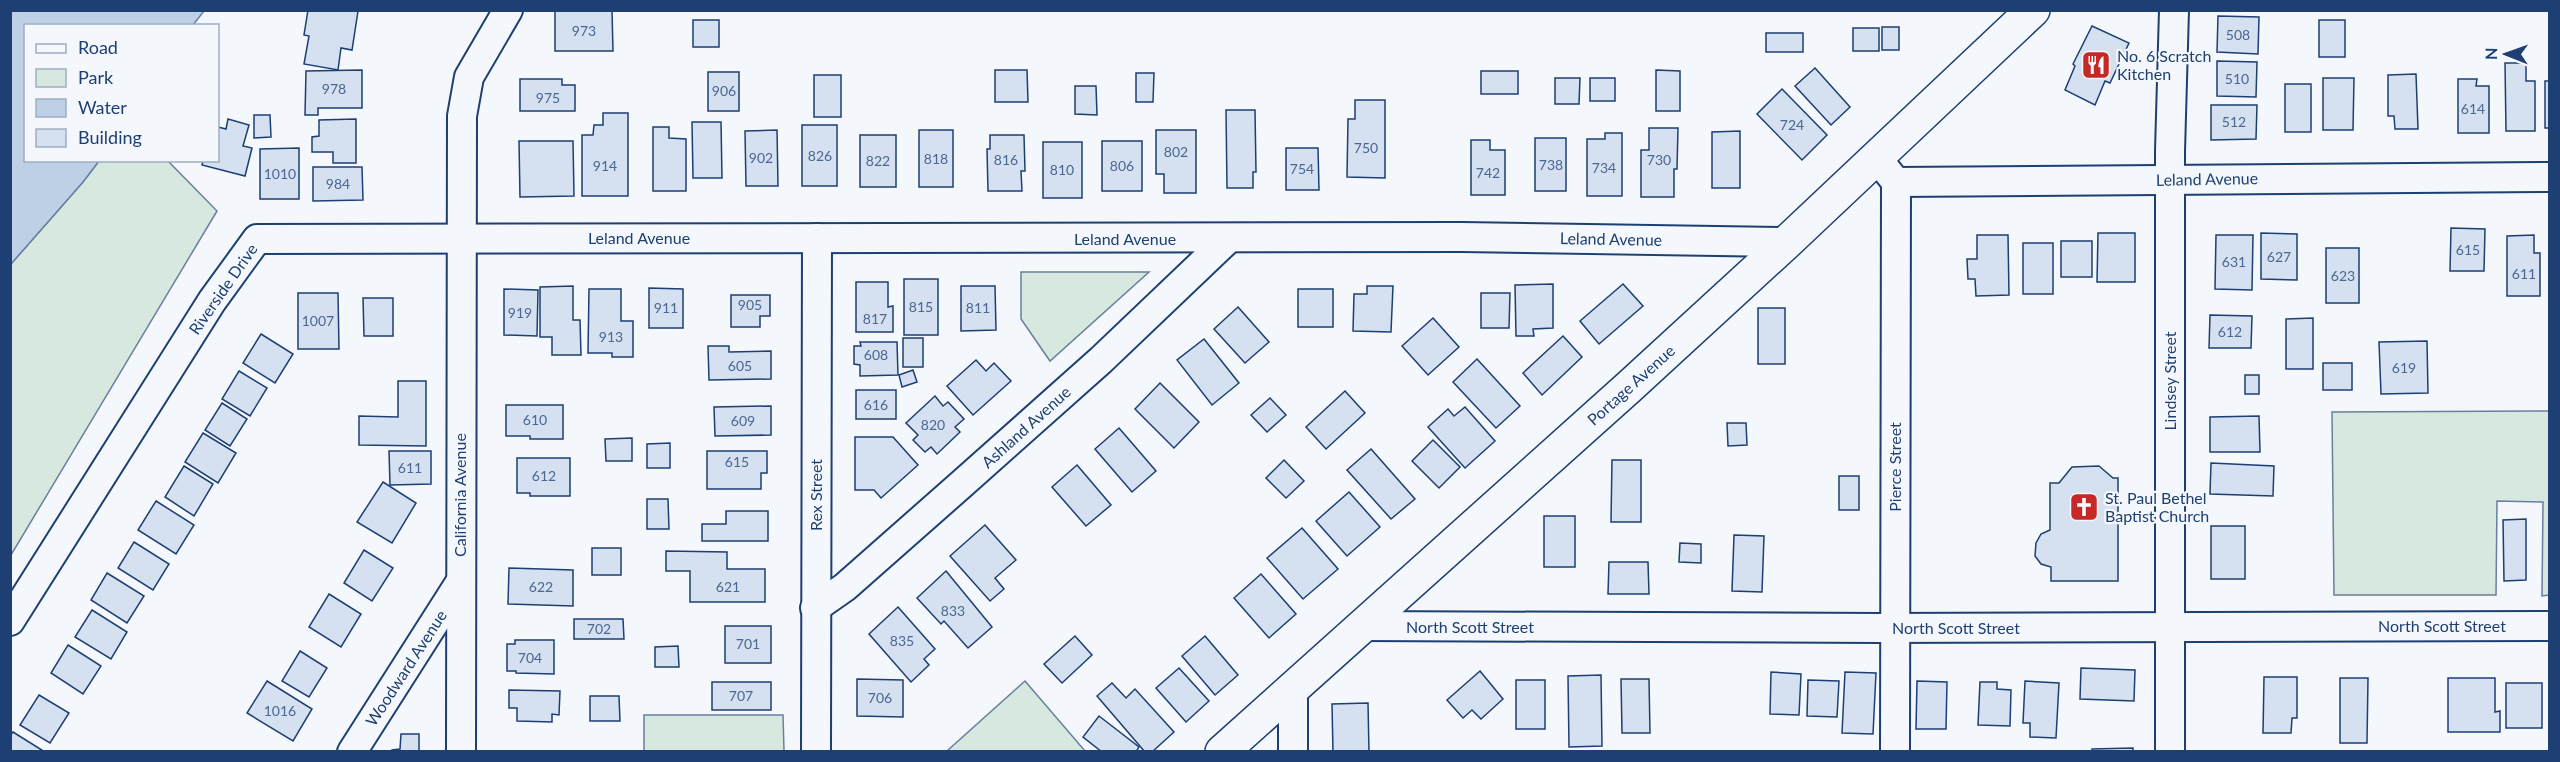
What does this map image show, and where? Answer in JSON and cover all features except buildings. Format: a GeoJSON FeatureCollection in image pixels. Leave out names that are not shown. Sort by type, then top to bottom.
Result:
{"type":"FeatureCollection","features":[{"type":"Feature","properties":{"kind":"main road","name":"Portage Avenue"},"geometry":{"type":"LineString","coordinates":[[1222,752],[1787,242],[1886,169],[2033,10]]}},
{"type":"Feature","properties":{"kind":"street"},"geometry":{"type":"LineString","coordinates":[[462,238],[462,116],[470,77],[507,10]]}},
{"type":"Feature","properties":{"kind":"street","name":"Lindsey Street"},"geometry":{"type":"LineString","coordinates":[[2170,752],[2170,180],[2174,10]]}},
{"type":"Feature","properties":{"kind":"street","name":"Leland Avenue"},"geometry":{"type":"LineString","coordinates":[[1886,169],[2170,180],[2550,177]]}},
{"type":"Feature","properties":{"kind":"street","name":"Pierce Street"},"geometry":{"type":"LineString","coordinates":[[1886,169],[1895,628],[1895,752]]}},
{"type":"Feature","properties":{"kind":"street","name":"Leland Avenue"},"geometry":{"type":"LineString","coordinates":[[462,238],[1462,237],[1787,242]]}},
{"type":"Feature","properties":{"kind":"street","name":"California Avenue"},"geometry":{"type":"LineString","coordinates":[[461,752],[459,584],[462,238]]}},
{"type":"Feature","properties":{"kind":"street","name":"Riverside Drive"},"geometry":{"type":"LineString","coordinates":[[10,621],[212,301],[257,239],[462,238]]}},
{"type":"Feature","properties":{"kind":"street","name":"Rex Street"},"geometry":{"type":"LineString","coordinates":[[816,752],[817,238]]}},
{"type":"Feature","properties":{"kind":"street","name":"Ashland Avenue"},"geometry":{"type":"LineString","coordinates":[[815,608],[845,587],[1101,360],[1229,238]]}},
{"type":"Feature","properties":{"kind":"street","name":"Woodward Avenue"},"geometry":{"type":"LineString","coordinates":[[352,752],[459,584]]}},
{"type":"Feature","properties":{"kind":"street","name":"North Scott Street"},"geometry":{"type":"LineString","coordinates":[[1362,626],[1895,628],[2550,626]]}},
{"type":"Feature","properties":{"kind":"street"},"geometry":{"type":"LineString","coordinates":[[1293,689],[1293,752]]}},
{"type":"Feature","properties":{"kind":"green space"},"geometry":{"type":"Polygon","coordinates":[[[98,162],[169,162],[217,211],[11,555],[11,264],[98,162]]]}},
{"type":"Feature","properties":{"kind":"green space"},"geometry":{"type":"Polygon","coordinates":[[[1021,272],[1149,272],[1050,361],[1021,319],[1021,272]]]}},
{"type":"Feature","properties":{"kind":"green space"},"geometry":{"type":"Polygon","coordinates":[[[2549,411],[2549,595],[2542,596],[2543,502],[2497,501],[2496,595],[2334,595],[2332,412],[2549,411]]]}},
{"type":"Feature","properties":{"kind":"green space"},"geometry":{"type":"Polygon","coordinates":[[[1025,681],[1085,751],[947,751],[1025,681]]]}},
{"type":"Feature","properties":{"kind":"green space"},"geometry":{"type":"Polygon","coordinates":[[[644,715],[783,715],[784,751],[644,751],[644,715]]]}},
{"type":"Feature","properties":{"kind":"water"},"geometry":{"type":"Polygon","coordinates":[[[11,10],[204,11],[194,24],[24,24],[24,162],[98,162],[11,264],[11,10]]]}},
{"type":"Feature","properties":{"kind":"place","name":"No. 6 Scratch Kitchen"},"geometry":{"type":"Point","coordinates":[2096,65]}},
{"type":"Feature","properties":{"kind":"place","name":"St. Paul Bethel Baptist Church"},"geometry":{"type":"Point","coordinates":[2084,507]}}]}
